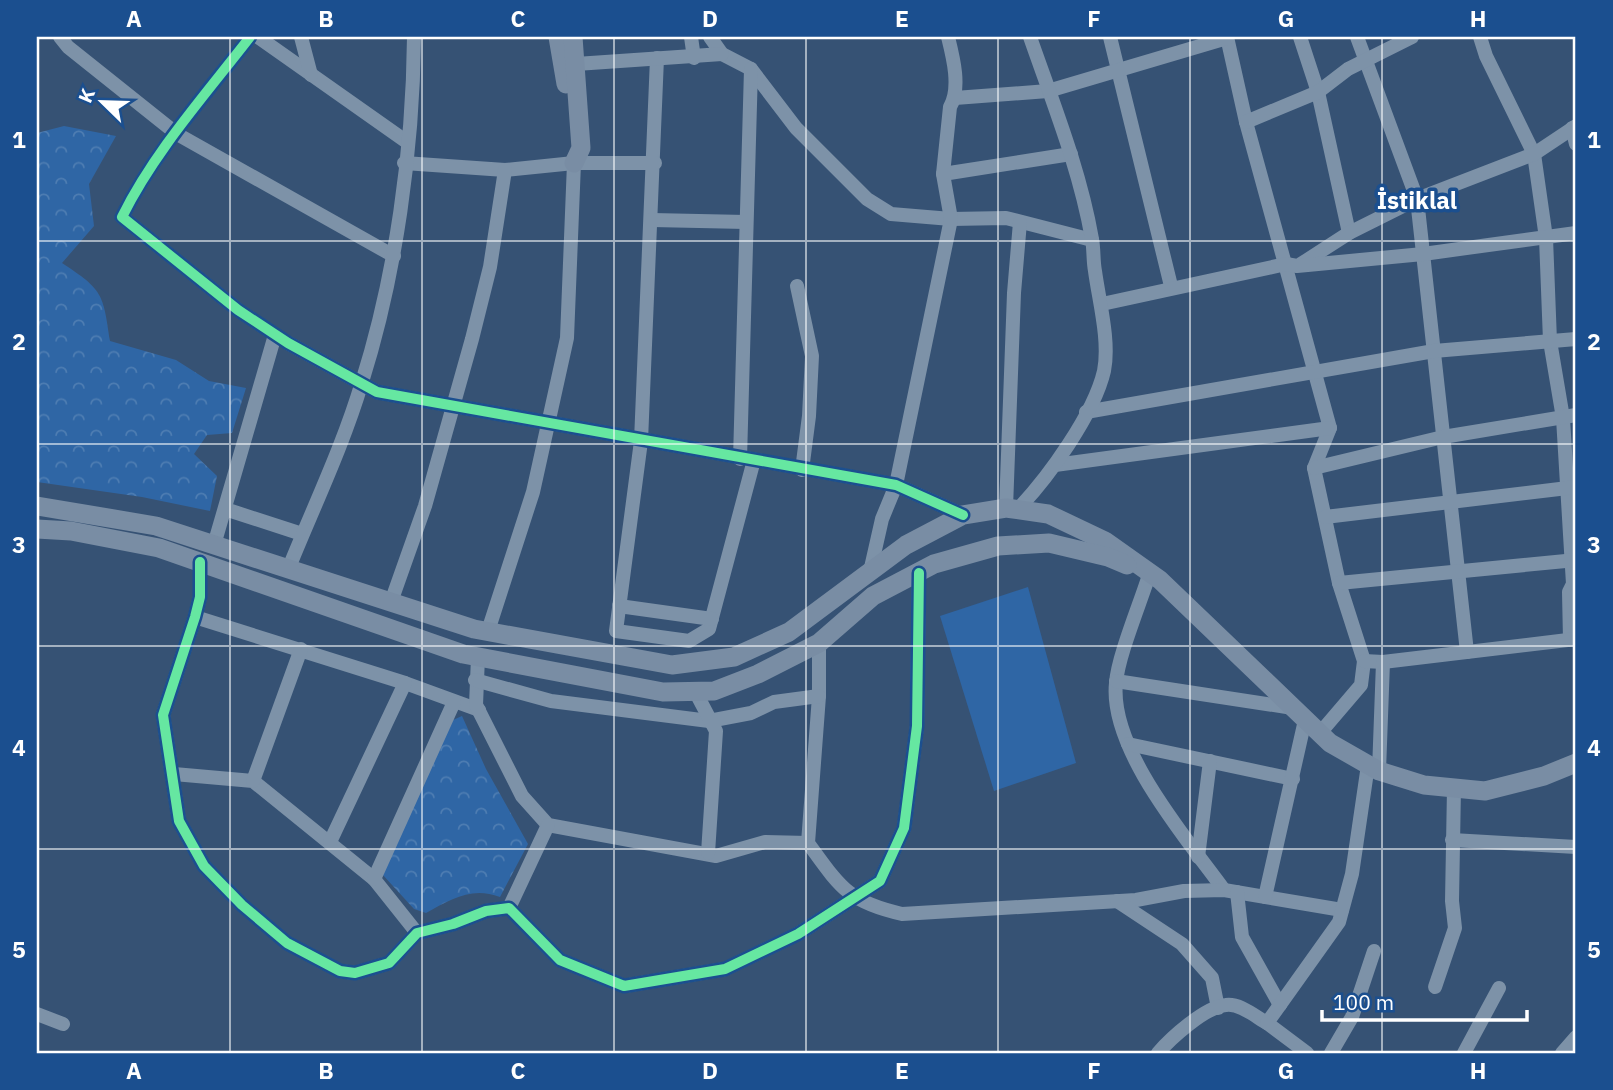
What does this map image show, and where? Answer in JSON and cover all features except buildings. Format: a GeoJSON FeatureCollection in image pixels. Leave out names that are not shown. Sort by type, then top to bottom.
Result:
{"type":"FeatureCollection","features":[{"type":"Feature","properties":{"kind":"main road"},"geometry":{"type":"LineString","coordinates":[[558,37],[574,163]]}},
{"type":"Feature","properties":{"kind":"main road"},"geometry":{"type":"LineString","coordinates":[[573,37],[581,148],[574,163]]}},
{"type":"Feature","properties":{"kind":"main road"},"geometry":{"type":"LineString","coordinates":[[37,506],[156,526],[288,570],[488,631],[672,665],[734,657],[789,632],[906,545],[963,515],[1012,509],[1048,514],[1105,541],[1155,578],[1329,743],[1373,768],[1424,785],[1485,791],[1544,776],[1576,763]]}},
{"type":"Feature","properties":{"kind":"main road"},"geometry":{"type":"LineString","coordinates":[[37,529],[71,531],[159,548],[463,654],[663,692],[714,691],[736,682],[818,643],[873,596],[934,564],[998,545],[1049,543],[1108,557],[1155,578]]}},
{"type":"Feature","properties":{"kind":"street"},"geometry":{"type":"LineString","coordinates":[[60,37],[68,47],[177,134],[394,256]]}},
{"type":"Feature","properties":{"kind":"street"},"geometry":{"type":"LineString","coordinates":[[250,37],[131,198],[122,217],[158,249],[275,335],[377,392],[896,485],[963,515]]}},
{"type":"Feature","properties":{"kind":"street"},"geometry":{"type":"LineString","coordinates":[[258,37],[407,142]]}},
{"type":"Feature","properties":{"kind":"street"},"geometry":{"type":"LineString","coordinates":[[301,37],[311,75]]}},
{"type":"Feature","properties":{"kind":"street"},"geometry":{"type":"LineString","coordinates":[[288,570],[362,383],[394,256],[414,86],[414,37]]}},
{"type":"Feature","properties":{"kind":"street"},"geometry":{"type":"LineString","coordinates":[[691,37],[694,58]]}},
{"type":"Feature","properties":{"kind":"street"},"geometry":{"type":"LineString","coordinates":[[710,37],[722,54],[751,69],[796,128],[867,199],[891,214],[951,219],[1006,218],[1092,240]]}},
{"type":"Feature","properties":{"kind":"street"},"geometry":{"type":"LineString","coordinates":[[870,572],[882,519],[896,485],[951,219],[943,174],[950,107],[955,98],[953,57],[948,37]]}},
{"type":"Feature","properties":{"kind":"street"},"geometry":{"type":"LineString","coordinates":[[1012,509],[1055,465],[1086,412],[1104,371],[1102,304],[1092,240],[1071,154],[1030,37]]}},
{"type":"Feature","properties":{"kind":"street"},"geometry":{"type":"LineString","coordinates":[[1110,37],[1171,286]]}},
{"type":"Feature","properties":{"kind":"street"},"geometry":{"type":"LineString","coordinates":[[1300,37],[1318,92],[1349,233]]}},
{"type":"Feature","properties":{"kind":"street"},"geometry":{"type":"LineString","coordinates":[[1357,37],[1418,199],[1467,652]]}},
{"type":"Feature","properties":{"kind":"street"},"geometry":{"type":"LineString","coordinates":[[1246,122],[1318,92],[1348,69],[1412,37]]}},
{"type":"Feature","properties":{"kind":"street"},"geometry":{"type":"LineString","coordinates":[[1364,661],[1383,662],[1573,640],[1569,592],[1573,584],[1570,416],[1550,341],[1546,238],[1534,154],[1486,56],[1480,37]]}},
{"type":"Feature","properties":{"kind":"street"},"geometry":{"type":"LineString","coordinates":[[955,98],[1048,91],[1118,68],[1227,38],[1246,122],[1292,265],[1319,396],[1330,428],[1314,468],[1339,583],[1364,661],[1361,685],[1306,720],[1116,681]]}},
{"type":"Feature","properties":{"kind":"street"},"geometry":{"type":"LineString","coordinates":[[576,64],[722,54]]}},
{"type":"Feature","properties":{"kind":"street"},"geometry":{"type":"LineString","coordinates":[[657,58],[655,163],[641,441],[616,631],[689,641],[709,629],[747,460],[746,222],[751,69]]}},
{"type":"Feature","properties":{"kind":"street"},"geometry":{"type":"LineString","coordinates":[[1292,265],[1418,199],[1534,154],[1574,127],[1576,144]]}},
{"type":"Feature","properties":{"kind":"street"},"geometry":{"type":"LineString","coordinates":[[943,174],[1071,154]]}},
{"type":"Feature","properties":{"kind":"street"},"geometry":{"type":"LineString","coordinates":[[404,163],[505,170],[574,163],[655,163]]}},
{"type":"Feature","properties":{"kind":"street"},"geometry":{"type":"LineString","coordinates":[[488,631],[533,492],[567,338],[574,163]]}},
{"type":"Feature","properties":{"kind":"street"},"geometry":{"type":"LineString","coordinates":[[391,602],[425,506],[490,267],[505,170]]}},
{"type":"Feature","properties":{"kind":"street"},"geometry":{"type":"LineString","coordinates":[[652,220],[746,222]]}},
{"type":"Feature","properties":{"kind":"street"},"geometry":{"type":"LineString","coordinates":[[1012,509],[1012,319],[1020,222]]}},
{"type":"Feature","properties":{"kind":"street"},"geometry":{"type":"LineString","coordinates":[[1102,304],[1171,286],[1292,265],[1423,254],[1576,233]]}},
{"type":"Feature","properties":{"kind":"street"},"geometry":{"type":"LineString","coordinates":[[797,286],[811,356],[809,416],[802,470]]}},
{"type":"Feature","properties":{"kind":"street"},"geometry":{"type":"LineString","coordinates":[[215,545],[275,335]]}},
{"type":"Feature","properties":{"kind":"street"},"geometry":{"type":"LineString","coordinates":[[1086,412],[1434,351],[1576,339]]}},
{"type":"Feature","properties":{"kind":"street"},"geometry":{"type":"LineString","coordinates":[[1314,468],[1444,437],[1570,416]]}},
{"type":"Feature","properties":{"kind":"street"},"geometry":{"type":"LineString","coordinates":[[1055,465],[1330,428]]}},
{"type":"Feature","properties":{"kind":"street"},"geometry":{"type":"LineString","coordinates":[[1325,517],[1571,488]]}},
{"type":"Feature","properties":{"kind":"street"},"geometry":{"type":"LineString","coordinates":[[225,509],[302,534]]}},
{"type":"Feature","properties":{"kind":"street"},"geometry":{"type":"LineString","coordinates":[[1339,583],[1573,561]]}},
{"type":"Feature","properties":{"kind":"street"},"geometry":{"type":"LineString","coordinates":[[200,562],[200,597],[163,715],[179,821],[204,866],[242,905],[287,943],[340,971],[355,973],[389,964],[417,933],[453,924],[486,911],[509,908]]}},
{"type":"Feature","properties":{"kind":"street"},"geometry":{"type":"LineString","coordinates":[[509,908],[560,960],[624,986],[724,969],[798,934],[880,881],[904,828],[917,726],[919,573]]}},
{"type":"Feature","properties":{"kind":"street"},"geometry":{"type":"LineString","coordinates":[[1155,578],[1116,681],[1115,706],[1128,744],[1157,797],[1198,857],[1231,891],[1242,937],[1280,1005]]}},
{"type":"Feature","properties":{"kind":"street"},"geometry":{"type":"LineString","coordinates":[[618,606],[712,618]]}},
{"type":"Feature","properties":{"kind":"street"},"geometry":{"type":"LineString","coordinates":[[195,617],[405,683],[479,710]]}},
{"type":"Feature","properties":{"kind":"street"},"geometry":{"type":"LineString","coordinates":[[818,643],[820,696],[808,843],[853,898],[869,906],[902,914],[1117,901],[1184,891],[1231,891],[1342,910]]}},
{"type":"Feature","properties":{"kind":"street"},"geometry":{"type":"LineString","coordinates":[[253,781],[301,649]]}},
{"type":"Feature","properties":{"kind":"street"},"geometry":{"type":"LineString","coordinates":[[478,657],[475,680],[479,710],[523,796],[548,825],[728,855],[765,842],[808,843]]}},
{"type":"Feature","properties":{"kind":"street"},"geometry":{"type":"LineString","coordinates":[[1267,1023],[1339,922],[1352,874],[1373,768],[1383,662]]}},
{"type":"Feature","properties":{"kind":"street"},"geometry":{"type":"LineString","coordinates":[[475,680],[551,701],[709,721],[751,713],[774,702],[820,696]]}},
{"type":"Feature","properties":{"kind":"street"},"geometry":{"type":"LineString","coordinates":[[330,842],[405,683]]}},
{"type":"Feature","properties":{"kind":"street"},"geometry":{"type":"LineString","coordinates":[[695,691],[716,731],[708,853]]}},
{"type":"Feature","properties":{"kind":"street"},"geometry":{"type":"LineString","coordinates":[[374,879],[454,702]]}},
{"type":"Feature","properties":{"kind":"street"},"geometry":{"type":"LineString","coordinates":[[1265,897],[1306,720]]}},
{"type":"Feature","properties":{"kind":"street"},"geometry":{"type":"LineString","coordinates":[[1128,744],[1293,779]]}},
{"type":"Feature","properties":{"kind":"street"},"geometry":{"type":"LineString","coordinates":[[1198,857],[1210,761]]}},
{"type":"Feature","properties":{"kind":"street"},"geometry":{"type":"LineString","coordinates":[[174,774],[253,781],[374,879],[417,933]]}},
{"type":"Feature","properties":{"kind":"street"},"geometry":{"type":"LineString","coordinates":[[1436,987],[1455,928],[1452,901],[1454,788]]}},
{"type":"Feature","properties":{"kind":"street"},"geometry":{"type":"LineString","coordinates":[[509,908],[548,825]]}},
{"type":"Feature","properties":{"kind":"street"},"geometry":{"type":"LineString","coordinates":[[1452,840],[1576,847]]}},
{"type":"Feature","properties":{"kind":"street"},"geometry":{"type":"LineString","coordinates":[[1117,901],[1182,944],[1212,978],[1218,1008]]}},
{"type":"Feature","properties":{"kind":"street"},"geometry":{"type":"LineString","coordinates":[[1331,1053],[1352,1017],[1374,951]]}},
{"type":"Feature","properties":{"kind":"street"},"geometry":{"type":"LineString","coordinates":[[1464,1053],[1499,988]]}},
{"type":"Feature","properties":{"kind":"street"},"geometry":{"type":"LineString","coordinates":[[1158,1053],[1177,1032],[1226,1005],[1240,1007],[1307,1053]]}},
{"type":"Feature","properties":{"kind":"street"},"geometry":{"type":"LineString","coordinates":[[37,1014],[63,1024]]}},
{"type":"Feature","properties":{"kind":"street"},"geometry":{"type":"LineString","coordinates":[[1562,1053],[1576,1037]]}},
{"type":"Feature","properties":{"kind":"green space"},"geometry":{"type":"Polygon","coordinates":[[[64,126],[116,136],[89,184],[94,226],[62,263],[86,280],[99,294],[110,341],[176,360],[209,381],[246,388],[232,433],[207,435],[194,454],[217,476],[210,511],[142,497],[37,482],[37,133],[64,126]]]}},
{"type":"Feature","properties":{"kind":"green space"},"geometry":{"type":"Polygon","coordinates":[[[1028,587],[1076,763],[994,791],[940,616],[1028,587]]]}},
{"type":"Feature","properties":{"kind":"green space"},"geometry":{"type":"Polygon","coordinates":[[[462,716],[486,769],[528,844],[500,897],[471,894],[453,899],[426,913],[414,909],[382,874],[453,720],[462,716]]]}},
{"type":"Feature","properties":{"kind":"cycle path"},"geometry":{"type":"LineString","coordinates":[[250,37],[149,169],[122,217],[238,310],[288,343],[377,392],[896,485],[963,515]]}},
{"type":"Feature","properties":{"kind":"cycle path"},"geometry":{"type":"LineString","coordinates":[[200,562],[200,597],[163,715],[179,821],[204,866],[242,905],[287,943],[340,971],[355,973],[389,963],[417,933],[453,924],[486,911],[509,908],[560,960],[624,986],[725,969],[798,934],[880,881],[904,828],[917,726],[919,573]]}},
{"type":"Feature","properties":{"kind":"district","name":"İstiklal"},"geometry":{"type":"Point","coordinates":[1417,201]}}]}
